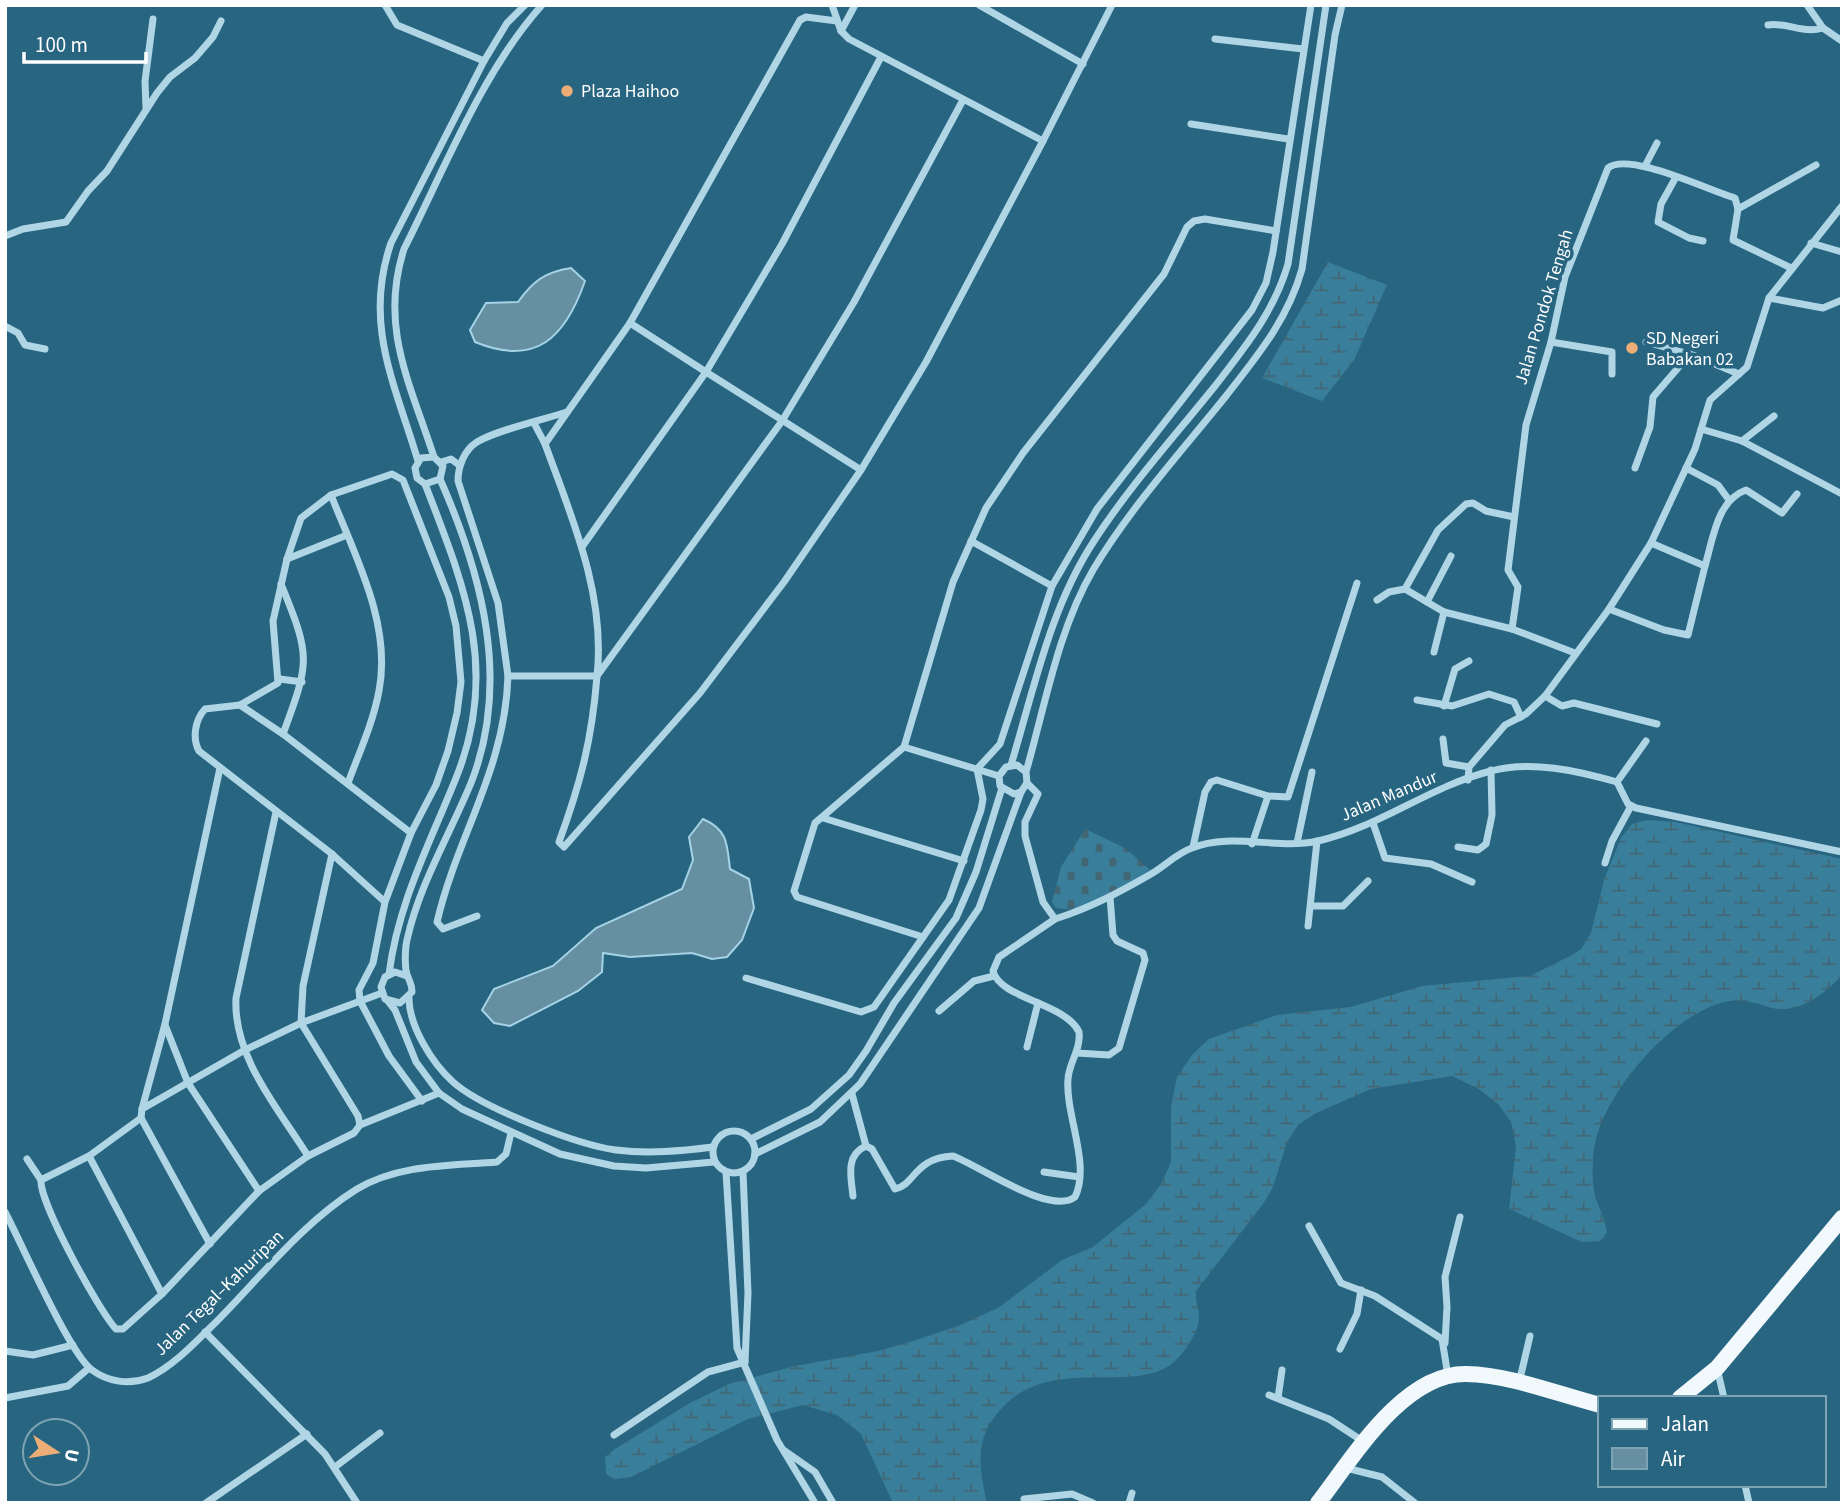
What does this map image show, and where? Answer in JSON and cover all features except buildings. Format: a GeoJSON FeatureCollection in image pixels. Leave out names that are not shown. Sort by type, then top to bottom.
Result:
{"type":"FeatureCollection","features":[{"type":"Feature","properties":{"kind":"main road"},"geometry":{"type":"LineString","coordinates":[[1682,1396],[1717,1368],[1842,1218]]}},
{"type":"Feature","properties":{"kind":"main road"},"geometry":{"type":"LineString","coordinates":[[1318,1503],[1364,1442],[1404,1399],[1430,1382],[1448,1376],[1479,1375],[1598,1404]]}},
{"type":"Feature","properties":{"kind":"street"},"geometry":{"type":"LineString","coordinates":[[384,5],[397,25],[484,61]]}},
{"type":"Feature","properties":{"kind":"street"},"geometry":{"type":"LineString","coordinates":[[525,5],[507,23],[484,61],[391,243],[379,286],[379,333],[418,461],[415,475],[425,484],[467,597],[477,670],[475,704],[458,775],[401,910],[389,974],[382,982],[382,993],[395,1010],[416,1062],[439,1093],[462,1110],[560,1154],[614,1166],[646,1168],[715,1162]]}},
{"type":"Feature","properties":{"kind":"street"},"geometry":{"type":"LineString","coordinates":[[433,457],[395,335],[393,313],[398,268],[404,249],[495,66],[517,33],[542,5]]}},
{"type":"Feature","properties":{"kind":"street"},"geometry":{"type":"LineString","coordinates":[[832,5],[841,31],[881,57],[1043,141]]}},
{"type":"Feature","properties":{"kind":"street"},"geometry":{"type":"LineString","coordinates":[[841,31],[855,5]]}},
{"type":"Feature","properties":{"kind":"street"},"geometry":{"type":"LineString","coordinates":[[979,5],[1083,64]]}},
{"type":"Feature","properties":{"kind":"street"},"geometry":{"type":"LineString","coordinates":[[534,423],[545,444],[582,547],[597,616],[597,676],[590,744],[580,785],[559,842],[564,847],[700,693],[784,582],[861,470],[933,350],[1112,5]]}},
{"type":"Feature","properties":{"kind":"street"},"geometry":{"type":"LineString","coordinates":[[977,769],[1000,744],[1052,586],[1097,509],[1252,310],[1270,268],[1311,5]]}},
{"type":"Feature","properties":{"kind":"street"},"geometry":{"type":"LineString","coordinates":[[999,776],[1011,765],[1055,616],[1080,564],[1109,520],[1259,330],[1281,286],[1288,264],[1326,5]]}},
{"type":"Feature","properties":{"kind":"street"},"geometry":{"type":"LineString","coordinates":[[755,1154],[820,1122],[852,1094],[880,1057],[979,908],[1021,792],[1027,783],[1026,772],[1070,621],[1093,570],[1122,528],[1272,338],[1295,292],[1302,269],[1335,35],[1342,5]]}},
{"type":"Feature","properties":{"kind":"street"},"geometry":{"type":"LineString","coordinates":[[1807,5],[1823,28],[1842,41]]}},
{"type":"Feature","properties":{"kind":"street"},"geometry":{"type":"LineString","coordinates":[[545,444],[630,323],[800,20],[806,17],[837,21]]}},
{"type":"Feature","properties":{"kind":"street"},"geometry":{"type":"LineString","coordinates":[[146,108],[145,81],[153,19]]}},
{"type":"Feature","properties":{"kind":"street"},"geometry":{"type":"LineString","coordinates":[[5,236],[23,229],[66,222],[88,191],[107,171],[146,108],[170,77],[206,46],[221,21]]}},
{"type":"Feature","properties":{"kind":"street"},"geometry":{"type":"LineString","coordinates":[[1768,25],[1780,23],[1807,32],[1823,28]]}},
{"type":"Feature","properties":{"kind":"street"},"geometry":{"type":"LineString","coordinates":[[1215,39],[1303,49]]}},
{"type":"Feature","properties":{"kind":"street"},"geometry":{"type":"LineString","coordinates":[[582,547],[706,372],[782,244],[881,57]]}},
{"type":"Feature","properties":{"kind":"street"},"geometry":{"type":"LineString","coordinates":[[597,676],[782,421],[854,302],[963,100]]}},
{"type":"Feature","properties":{"kind":"street"},"geometry":{"type":"LineString","coordinates":[[1191,124],[1288,139]]}},
{"type":"Feature","properties":{"kind":"street"},"geometry":{"type":"LineString","coordinates":[[1645,166],[1657,143]]}},
{"type":"Feature","properties":{"kind":"street","name":"Jalan Pondok Tengah"},"geometry":{"type":"LineString","coordinates":[[1512,629],[1518,587],[1508,570],[1525,425],[1551,342],[1565,277],[1608,168],[1620,163],[1645,166],[1735,198],[1738,209]]}},
{"type":"Feature","properties":{"kind":"street"},"geometry":{"type":"LineString","coordinates":[[1791,268],[1733,240],[1738,209],[1816,165]]}},
{"type":"Feature","properties":{"kind":"street"},"geometry":{"type":"LineString","coordinates":[[1676,177],[1661,204],[1658,222],[1689,238],[1703,241]]}},
{"type":"Feature","properties":{"kind":"street"},"geometry":{"type":"LineString","coordinates":[[1468,780],[1469,767],[1505,725],[1521,717],[1545,696],[1609,609],[1651,543],[1686,468],[1706,408],[1714,394],[1739,374],[1752,355],[1769,298],[1841,208]]}},
{"type":"Feature","properties":{"kind":"street"},"geometry":{"type":"LineString","coordinates":[[923,937],[797,897],[794,891],[814,823],[904,747],[953,582],[986,508],[1005,478],[1164,274],[1187,227],[1194,221],[1205,219],[1276,231]]}},
{"type":"Feature","properties":{"kind":"street"},"geometry":{"type":"LineString","coordinates":[[1811,243],[1842,252]]}},
{"type":"Feature","properties":{"kind":"street"},"geometry":{"type":"LineString","coordinates":[[1769,298],[1823,308],[1842,300]]}},
{"type":"Feature","properties":{"kind":"street"},"geometry":{"type":"LineString","coordinates":[[630,323],[861,470]]}},
{"type":"Feature","properties":{"kind":"street"},"geometry":{"type":"LineString","coordinates":[[5,326],[18,332],[25,345],[45,349]]}},
{"type":"Feature","properties":{"kind":"street"},"geometry":{"type":"LineString","coordinates":[[1551,342],[1612,352],[1612,374]]}},
{"type":"Feature","properties":{"kind":"street"},"geometry":{"type":"LineString","coordinates":[[1646,342],[1690,354],[1739,374]]}},
{"type":"Feature","properties":{"kind":"street"},"geometry":{"type":"LineString","coordinates":[[1635,468],[1650,427],[1653,397],[1690,354]]}},
{"type":"Feature","properties":{"kind":"street"},"geometry":{"type":"LineString","coordinates":[[477,916],[443,929],[437,922],[490,774],[504,723],[508,676],[498,603],[458,481],[459,465],[477,442],[567,412]]}},
{"type":"Feature","properties":{"kind":"street"},"geometry":{"type":"LineString","coordinates":[[1742,441],[1774,416]]}},
{"type":"Feature","properties":{"kind":"street"},"geometry":{"type":"LineString","coordinates":[[1701,429],[1742,441],[1842,494]]}},
{"type":"Feature","properties":{"kind":"street"},"geometry":{"type":"LineString","coordinates":[[418,461],[433,457],[441,462],[443,471],[440,479],[433,484],[425,484]]}},
{"type":"Feature","properties":{"kind":"street"},"geometry":{"type":"LineString","coordinates":[[441,462],[450,459],[459,465]]}},
{"type":"Feature","properties":{"kind":"street"},"geometry":{"type":"LineString","coordinates":[[1686,468],[1718,485],[1729,500]]}},
{"type":"Feature","properties":{"kind":"street"},"geometry":{"type":"LineString","coordinates":[[385,902],[332,854],[196,747],[197,721],[201,713],[211,706],[240,705],[275,686],[280,679],[273,621],[287,559],[301,518],[331,495],[392,474],[403,480],[454,616],[459,652],[457,713],[436,785],[411,833],[385,902],[373,963],[359,990],[360,1001],[389,1056],[422,1101]]}},
{"type":"Feature","properties":{"kind":"street"},"geometry":{"type":"LineString","coordinates":[[440,479],[461,527],[485,616],[491,661],[491,689],[485,730],[472,780],[424,888],[407,942],[407,976],[412,986],[409,997],[415,1025],[433,1058],[453,1082],[477,1098],[565,1138],[590,1145],[644,1152],[713,1147],[726,1132],[736,1131],[751,1139],[755,1154],[751,1164],[743,1172],[726,1172],[715,1162],[713,1147]]}},
{"type":"Feature","properties":{"kind":"street"},"geometry":{"type":"LineString","coordinates":[[1609,609],[1664,630],[1688,635],[1705,566],[1721,514],[1729,500],[1746,490],[1782,513],[1797,494]]}},
{"type":"Feature","properties":{"kind":"street"},"geometry":{"type":"LineString","coordinates":[[331,495],[375,614],[382,666],[374,711],[348,783]]}},
{"type":"Feature","properties":{"kind":"street"},"geometry":{"type":"LineString","coordinates":[[1405,589],[1438,530],[1465,504],[1473,503],[1486,510],[1514,517]]}},
{"type":"Feature","properties":{"kind":"street"},"geometry":{"type":"LineString","coordinates":[[287,559],[347,536]]}},
{"type":"Feature","properties":{"kind":"street"},"geometry":{"type":"LineString","coordinates":[[971,541],[1052,586]]}},
{"type":"Feature","properties":{"kind":"street"},"geometry":{"type":"LineString","coordinates":[[1651,543],[1705,566]]}},
{"type":"Feature","properties":{"kind":"street"},"geometry":{"type":"LineString","coordinates":[[1427,602],[1451,556]]}},
{"type":"Feature","properties":{"kind":"street"},"geometry":{"type":"LineString","coordinates":[[1193,847],[1205,792],[1211,782],[1217,780],[1268,796],[1288,797],[1357,583]]}},
{"type":"Feature","properties":{"kind":"street"},"geometry":{"type":"LineString","coordinates":[[281,584],[304,649],[302,682],[283,734]]}},
{"type":"Feature","properties":{"kind":"street"},"geometry":{"type":"LineString","coordinates":[[1377,600],[1389,592],[1405,589],[1444,612],[1512,629],[1575,653]]}},
{"type":"Feature","properties":{"kind":"street"},"geometry":{"type":"LineString","coordinates":[[1434,652],[1444,612]]}},
{"type":"Feature","properties":{"kind":"street"},"geometry":{"type":"LineString","coordinates":[[1444,706],[1455,669],[1469,661]]}},
{"type":"Feature","properties":{"kind":"street"},"geometry":{"type":"LineString","coordinates":[[508,676],[597,676]]}},
{"type":"Feature","properties":{"kind":"street"},"geometry":{"type":"LineString","coordinates":[[280,679],[302,682]]}},
{"type":"Feature","properties":{"kind":"street"},"geometry":{"type":"LineString","coordinates":[[1417,700],[1444,706],[1489,694],[1514,702],[1521,717]]}},
{"type":"Feature","properties":{"kind":"street"},"geometry":{"type":"LineString","coordinates":[[1545,696],[1562,706],[1574,702],[1657,724]]}},
{"type":"Feature","properties":{"kind":"street"},"geometry":{"type":"LineString","coordinates":[[240,705],[283,734],[411,833]]}},
{"type":"Feature","properties":{"kind":"street"},"geometry":{"type":"LineString","coordinates":[[1443,739],[1446,763],[1469,767]]}},
{"type":"Feature","properties":{"kind":"street"},"geometry":{"type":"LineString","coordinates":[[1646,741],[1617,782],[1631,806],[1842,852]]}},
{"type":"Feature","properties":{"kind":"street"},"geometry":{"type":"LineString","coordinates":[[904,747],[999,776]]}},
{"type":"Feature","properties":{"kind":"street"},"geometry":{"type":"LineString","coordinates":[[1011,765],[1026,772]]}},
{"type":"Feature","properties":{"kind":"street","name":"Jalan Mandur"},"geometry":{"type":"LineString","coordinates":[[994,976],[993,966],[999,957],[1055,919],[1110,897],[1193,847],[1225,842],[1252,844],[1317,841],[1373,823],[1415,801],[1491,770],[1520,767],[1562,769],[1617,782]]}},
{"type":"Feature","properties":{"kind":"street"},"geometry":{"type":"LineString","coordinates":[[210,1244],[141,1113],[165,1024],[220,768]]}},
{"type":"Feature","properties":{"kind":"street"},"geometry":{"type":"LineString","coordinates":[[746,978],[866,1012],[874,1007],[950,901],[981,810],[983,799],[977,769]]}},
{"type":"Feature","properties":{"kind":"street"},"geometry":{"type":"LineString","coordinates":[[1458,846],[1478,850],[1486,844],[1492,815],[1491,770]]}},
{"type":"Feature","properties":{"kind":"street"},"geometry":{"type":"LineString","coordinates":[[1297,843],[1312,772]]}},
{"type":"Feature","properties":{"kind":"street"},"geometry":{"type":"LineString","coordinates":[[751,1139],[811,1109],[849,1076],[894,1003],[956,918],[976,872],[1002,788],[999,776]]}},
{"type":"Feature","properties":{"kind":"street"},"geometry":{"type":"LineString","coordinates":[[1027,783],[1038,794],[1025,822],[1026,836],[1043,902],[1055,919]]}},
{"type":"Feature","properties":{"kind":"street"},"geometry":{"type":"LineString","coordinates":[[1002,788],[1014,794],[1021,792]]}},
{"type":"Feature","properties":{"kind":"street"},"geometry":{"type":"LineString","coordinates":[[1252,844],[1268,796]]}},
{"type":"Feature","properties":{"kind":"street"},"geometry":{"type":"LineString","coordinates":[[1605,863],[1612,841],[1631,806]]}},
{"type":"Feature","properties":{"kind":"street"},"geometry":{"type":"LineString","coordinates":[[276,811],[236,998],[243,1051],[308,1156]]}},
{"type":"Feature","properties":{"kind":"street"},"geometry":{"type":"LineString","coordinates":[[822,818],[964,861]]}},
{"type":"Feature","properties":{"kind":"street"},"geometry":{"type":"LineString","coordinates":[[1373,823],[1385,858],[1431,864],[1472,882]]}},
{"type":"Feature","properties":{"kind":"street"},"geometry":{"type":"LineString","coordinates":[[1308,926],[1317,841]]}},
{"type":"Feature","properties":{"kind":"street"},"geometry":{"type":"LineString","coordinates":[[332,854],[303,986],[301,1023],[358,1116],[360,1125]]}},
{"type":"Feature","properties":{"kind":"street"},"geometry":{"type":"LineString","coordinates":[[1311,906],[1343,906],[1368,881]]}},
{"type":"Feature","properties":{"kind":"street"},"geometry":{"type":"LineString","coordinates":[[1077,1053],[1109,1055],[1119,1048],[1145,960],[1143,953],[1117,941],[1113,935],[1110,897]]}},
{"type":"Feature","properties":{"kind":"street"},"geometry":{"type":"LineString","coordinates":[[389,974],[407,976]]}},
{"type":"Feature","properties":{"kind":"street"},"geometry":{"type":"LineString","coordinates":[[852,1094],[866,1146],[872,1149],[895,1189],[904,1186],[920,1166],[944,1157],[963,1160],[1018,1189],[1051,1201],[1064,1202],[1074,1197],[1079,1177],[1068,1077],[1077,1053],[1079,1032],[1073,1022],[1001,984],[994,976],[974,981],[939,1011]]}},
{"type":"Feature","properties":{"kind":"street"},"geometry":{"type":"LineString","coordinates":[[41,1180],[89,1156],[141,1113],[243,1051],[301,1023],[382,993]]}},
{"type":"Feature","properties":{"kind":"street"},"geometry":{"type":"LineString","coordinates":[[388,1001],[400,1003],[409,997]]}},
{"type":"Feature","properties":{"kind":"street"},"geometry":{"type":"LineString","coordinates":[[1027,1047],[1038,1003]]}},
{"type":"Feature","properties":{"kind":"street"},"geometry":{"type":"LineString","coordinates":[[165,1024],[188,1083],[259,1191]]}},
{"type":"Feature","properties":{"kind":"street"},"geometry":{"type":"LineString","coordinates":[[27,1159],[41,1180],[41,1190],[50,1213],[115,1328],[123,1329],[162,1294],[259,1191],[308,1156],[354,1132],[360,1125],[439,1093]]}},
{"type":"Feature","properties":{"kind":"street","name":"Jalan Tegal–Kahuripan"},"geometry":{"type":"LineString","coordinates":[[89,1368],[118,1381],[139,1380],[163,1368],[205,1332],[315,1222],[358,1189],[402,1171],[497,1162],[506,1154],[512,1133]]}},
{"type":"Feature","properties":{"kind":"street"},"geometry":{"type":"LineString","coordinates":[[853,1196],[850,1168],[853,1157],[866,1146]]}},
{"type":"Feature","properties":{"kind":"street"},"geometry":{"type":"LineString","coordinates":[[89,1156],[162,1294]]}},
{"type":"Feature","properties":{"kind":"street"},"geometry":{"type":"LineString","coordinates":[[726,1172],[737,1348],[771,1428],[815,1503]]}},
{"type":"Feature","properties":{"kind":"street"},"geometry":{"type":"LineString","coordinates":[[743,1172],[748,1293],[745,1362]]}},
{"type":"Feature","properties":{"kind":"street"},"geometry":{"type":"LineString","coordinates":[[1044,1172],[1079,1177]]}},
{"type":"Feature","properties":{"kind":"street"},"geometry":{"type":"LineString","coordinates":[[5,1212],[74,1345],[89,1368],[68,1386],[5,1398]]}},
{"type":"Feature","properties":{"kind":"street"},"geometry":{"type":"LineString","coordinates":[[1448,1376],[1444,1344],[1447,1307],[1445,1277],[1460,1217]]}},
{"type":"Feature","properties":{"kind":"street"},"geometry":{"type":"LineString","coordinates":[[1309,1226],[1336,1278],[1346,1286],[1361,1290],[1431,1330],[1444,1344]]}},
{"type":"Feature","properties":{"kind":"street"},"geometry":{"type":"LineString","coordinates":[[1340,1349],[1357,1314],[1361,1290]]}},
{"type":"Feature","properties":{"kind":"street"},"geometry":{"type":"LineString","coordinates":[[205,1332],[307,1434],[335,1467],[357,1503]]}},
{"type":"Feature","properties":{"kind":"street"},"geometry":{"type":"LineString","coordinates":[[1519,1383],[1530,1336]]}},
{"type":"Feature","properties":{"kind":"street"},"geometry":{"type":"LineString","coordinates":[[5,1351],[33,1355],[74,1345]]}},
{"type":"Feature","properties":{"kind":"street"},"geometry":{"type":"LineString","coordinates":[[614,1435],[708,1372],[745,1362]]}},
{"type":"Feature","properties":{"kind":"street"},"geometry":{"type":"LineString","coordinates":[[1717,1368],[1724,1396]]}},
{"type":"Feature","properties":{"kind":"street"},"geometry":{"type":"LineString","coordinates":[[1282,1370],[1274,1396],[1329,1419],[1364,1442]]}},
{"type":"Feature","properties":{"kind":"street"},"geometry":{"type":"LineString","coordinates":[[335,1467],[380,1433]]}},
{"type":"Feature","properties":{"kind":"street"},"geometry":{"type":"LineString","coordinates":[[211,1501],[307,1434]]}},
{"type":"Feature","properties":{"kind":"street"},"geometry":{"type":"LineString","coordinates":[[785,1450],[815,1472],[833,1503]]}},
{"type":"Feature","properties":{"kind":"street"},"geometry":{"type":"LineString","coordinates":[[1345,1468],[1382,1477],[1415,1503]]}},
{"type":"Feature","properties":{"kind":"street"},"geometry":{"type":"LineString","coordinates":[[1129,1503],[1132,1493]]}},
{"type":"Feature","properties":{"kind":"street"},"geometry":{"type":"LineString","coordinates":[[1024,1499],[1072,1494],[1093,1503]]}},
{"type":"Feature","properties":{"kind":"green space"},"geometry":{"type":"Polygon","coordinates":[[[1328,262],[1387,285],[1354,360],[1322,401],[1262,378],[1328,262]]]}},
{"type":"Feature","properties":{"kind":"green space"},"geometry":{"type":"Polygon","coordinates":[[[1647,820],[1675,822],[1842,859],[1842,975],[1811,1001],[1792,1008],[1772,1008],[1736,1001],[1709,1007],[1666,1035],[1646,1055],[1613,1100],[1595,1143],[1594,1188],[1607,1232],[1601,1241],[1582,1242],[1509,1209],[1516,1146],[1511,1122],[1499,1105],[1479,1089],[1452,1076],[1371,1089],[1316,1113],[1298,1125],[1287,1142],[1273,1187],[1263,1204],[1196,1291],[1199,1322],[1188,1346],[1177,1359],[1162,1370],[1143,1375],[1073,1378],[1049,1382],[1026,1390],[1006,1404],[988,1427],[981,1450],[987,1503],[893,1503],[861,1434],[837,1415],[803,1405],[748,1419],[631,1477],[615,1479],[606,1474],[605,1457],[615,1449],[690,1403],[729,1384],[795,1366],[878,1351],[958,1326],[998,1308],[1062,1260],[1093,1247],[1146,1204],[1161,1184],[1171,1162],[1171,1107],[1177,1077],[1192,1055],[1209,1039],[1277,1015],[1351,1007],[1422,986],[1530,976],[1572,955],[1581,949],[1591,933],[1604,880],[1621,838],[1632,824],[1647,820]]]}},
{"type":"Feature","properties":{"kind":"green space"},"geometry":{"type":"Polygon","coordinates":[[[1085,829],[1125,848],[1150,870],[1093,903],[1068,909],[1056,908],[1052,902],[1061,867],[1085,829]]]}},
{"type":"Feature","properties":{"kind":"water"},"geometry":{"type":"Polygon","coordinates":[[[571,268],[585,281],[568,318],[545,342],[531,349],[515,351],[496,349],[475,342],[470,330],[486,303],[518,302],[540,279],[571,268]]]}},
{"type":"Feature","properties":{"kind":"water"},"geometry":{"type":"Polygon","coordinates":[[[703,819],[722,833],[727,845],[730,869],[749,879],[754,908],[742,940],[727,957],[712,959],[692,953],[630,957],[603,953],[602,972],[578,991],[510,1026],[494,1023],[482,1010],[494,989],[553,966],[596,928],[682,889],[693,860],[689,837],[703,819]]]}},
{"type":"Feature","properties":{"kind":"place","name":"Plaza Haihoo"},"geometry":{"type":"Point","coordinates":[567,91]}},
{"type":"Feature","properties":{"kind":"place","name":"SD Negeri Babakan 02"},"geometry":{"type":"Point","coordinates":[1632,348]}}]}
